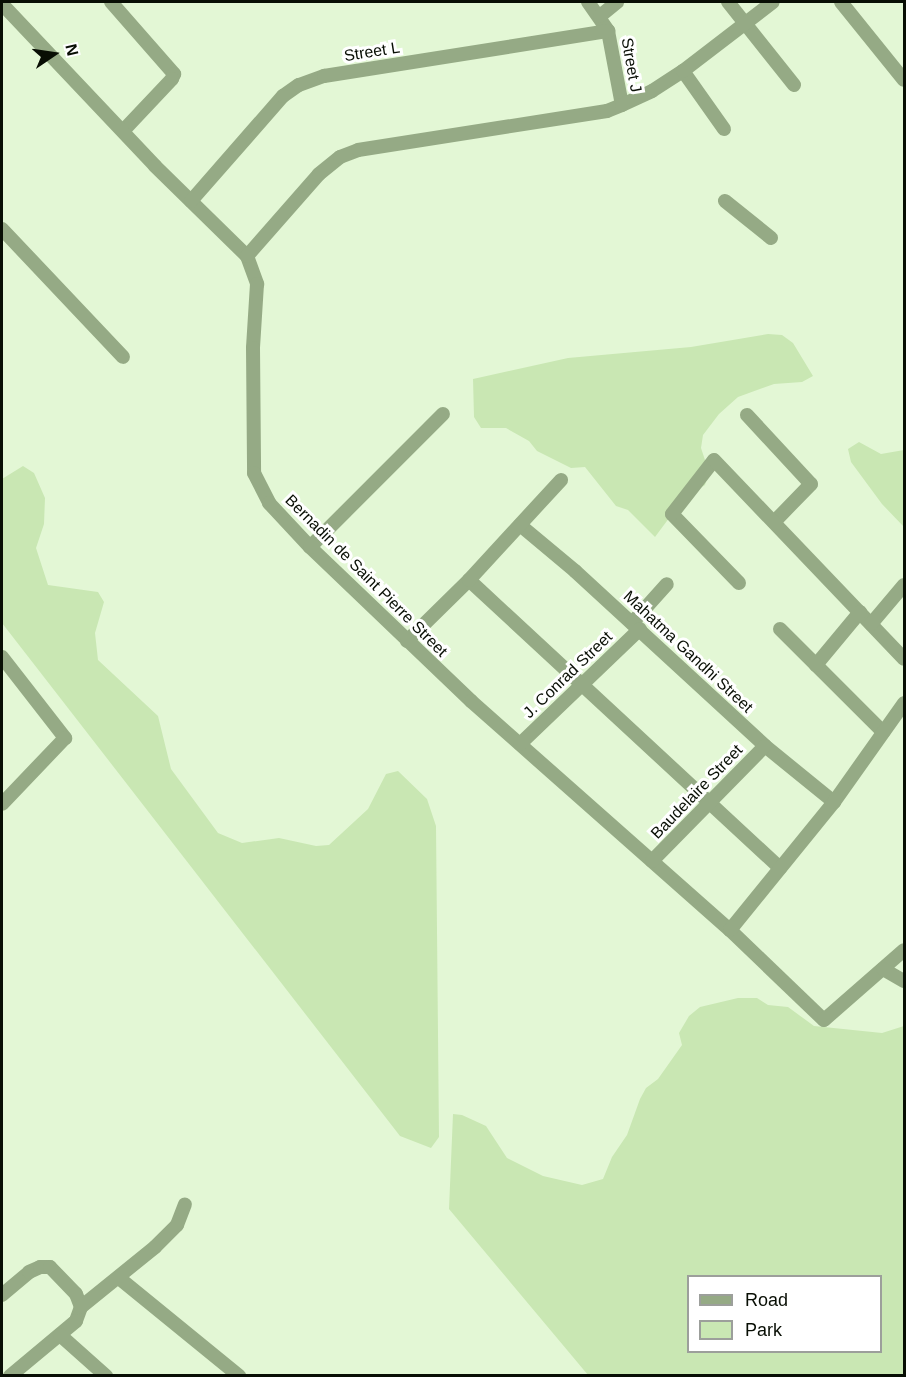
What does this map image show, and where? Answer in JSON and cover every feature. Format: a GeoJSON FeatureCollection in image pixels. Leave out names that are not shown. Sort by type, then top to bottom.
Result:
{"type":"FeatureCollection","features":[{"type":"Feature","properties":{"kind":"street"},"geometry":{"type":"LineString","coordinates":[[111,2],[174,74],[172,80],[123,131]]}},
{"type":"Feature","properties":{"kind":"street","name":"Street J"},"geometry":{"type":"LineString","coordinates":[[588,2],[600,16],[608,32],[622,105]]}},
{"type":"Feature","properties":{"kind":"street"},"geometry":{"type":"LineString","coordinates":[[600,16],[616,2]]}},
{"type":"Feature","properties":{"kind":"street"},"geometry":{"type":"LineString","coordinates":[[728,2],[794,85]]}},
{"type":"Feature","properties":{"kind":"street"},"geometry":{"type":"LineString","coordinates":[[247,256],[319,174],[340,157],[358,150],[607,111],[652,91],[773,2]]}},
{"type":"Feature","properties":{"kind":"street"},"geometry":{"type":"LineString","coordinates":[[841,2],[904,80]]}},
{"type":"Feature","properties":{"kind":"street","name":"Bernadin de Saint Pierre Street"},"geometry":{"type":"LineString","coordinates":[[2,3],[123,131],[247,256],[257,284],[253,348],[254,473],[269,503],[310,547],[407,641],[730,930],[824,1020],[883,969]]}},
{"type":"Feature","properties":{"kind":"street","name":"Street L"},"geometry":{"type":"LineString","coordinates":[[191,201],[283,96],[299,85],[324,76],[608,32]]}},
{"type":"Feature","properties":{"kind":"street"},"geometry":{"type":"LineString","coordinates":[[682,71],[724,129]]}},
{"type":"Feature","properties":{"kind":"street"},"geometry":{"type":"LineString","coordinates":[[725,201],[771,238]]}},
{"type":"Feature","properties":{"kind":"street"},"geometry":{"type":"LineString","coordinates":[[2,229],[123,357]]}},
{"type":"Feature","properties":{"kind":"street"},"geometry":{"type":"LineString","coordinates":[[310,547],[443,414]]}},
{"type":"Feature","properties":{"kind":"street"},"geometry":{"type":"LineString","coordinates":[[747,415],[811,483],[774,522]]}},
{"type":"Feature","properties":{"kind":"street"},"geometry":{"type":"LineString","coordinates":[[739,583],[672,514],[714,460],[904,659]]}},
{"type":"Feature","properties":{"kind":"street"},"geometry":{"type":"LineString","coordinates":[[407,641],[469,580],[561,480]]}},
{"type":"Feature","properties":{"kind":"street","name":"Mahatma Gandhi Street"},"geometry":{"type":"LineString","coordinates":[[520,525],[636,626],[765,746],[834,801]]}},
{"type":"Feature","properties":{"kind":"street"},"geometry":{"type":"LineString","coordinates":[[469,580],[780,868]]}},
{"type":"Feature","properties":{"kind":"street","name":"J. Conrad Street"},"geometry":{"type":"LineString","coordinates":[[520,744],[582,685],[636,626],[668,584]]}},
{"type":"Feature","properties":{"kind":"street"},"geometry":{"type":"LineString","coordinates":[[871,624],[904,585]]}},
{"type":"Feature","properties":{"kind":"street"},"geometry":{"type":"LineString","coordinates":[[816,665],[860,612]]}},
{"type":"Feature","properties":{"kind":"street"},"geometry":{"type":"LineString","coordinates":[[780,628],[883,732]]}},
{"type":"Feature","properties":{"kind":"street"},"geometry":{"type":"LineString","coordinates":[[2,657],[65,738],[2,804]]}},
{"type":"Feature","properties":{"kind":"street"},"geometry":{"type":"LineString","coordinates":[[2,682],[13,671]]}},
{"type":"Feature","properties":{"kind":"street"},"geometry":{"type":"LineString","coordinates":[[730,930],[834,801],[904,703]]}},
{"type":"Feature","properties":{"kind":"street","name":"Baudelaire Street"},"geometry":{"type":"LineString","coordinates":[[652,861],[765,746]]}},
{"type":"Feature","properties":{"kind":"street"},"geometry":{"type":"LineString","coordinates":[[904,950],[883,969],[904,981]]}},
{"type":"Feature","properties":{"kind":"street"},"geometry":{"type":"LineString","coordinates":[[10,1376],[76,1321],[81,1307],[119,1278],[177,1225],[185,1204]]}},
{"type":"Feature","properties":{"kind":"street"},"geometry":{"type":"LineString","coordinates":[[2,1295],[29,1272],[40,1267],[50,1267],[76,1294],[81,1307]]}},
{"type":"Feature","properties":{"kind":"street"},"geometry":{"type":"LineString","coordinates":[[119,1278],[239,1376]]}},
{"type":"Feature","properties":{"kind":"street"},"geometry":{"type":"LineString","coordinates":[[60,1335],[106,1376]]}},
{"type":"Feature","properties":{"kind":"green space"},"geometry":{"type":"Polygon","coordinates":[[[768,334],[782,335],[793,343],[813,376],[802,382],[774,384],[738,397],[719,414],[703,435],[701,448],[709,472],[705,485],[684,498],[655,537],[628,510],[616,506],[585,467],[571,468],[537,451],[529,441],[506,428],[481,428],[474,417],[473,379],[568,358],[691,347],[768,334]]]}},
{"type":"Feature","properties":{"kind":"green space"},"geometry":{"type":"Polygon","coordinates":[[[859,442],[881,454],[904,450],[904,527],[882,504],[851,462],[848,449],[859,442]]]}},
{"type":"Feature","properties":{"kind":"green space"},"geometry":{"type":"Polygon","coordinates":[[[23,466],[34,473],[45,498],[44,524],[36,548],[48,585],[98,592],[104,602],[95,633],[98,660],[158,716],[171,769],[218,833],[242,843],[279,838],[316,846],[329,845],[368,809],[386,774],[398,771],[427,799],[436,826],[439,1137],[431,1148],[400,1136],[2,623],[2,479],[23,466]]]}},
{"type":"Feature","properties":{"kind":"green space"},"geometry":{"type":"Polygon","coordinates":[[[738,998],[757,998],[768,1005],[788,1007],[814,1026],[882,1033],[904,1026],[904,1375],[588,1375],[449,1209],[453,1114],[462,1115],[486,1126],[507,1158],[543,1176],[582,1185],[603,1179],[612,1157],[627,1135],[646,1088],[658,1079],[682,1045],[679,1033],[689,1016],[700,1007],[738,998]]]}}]}
